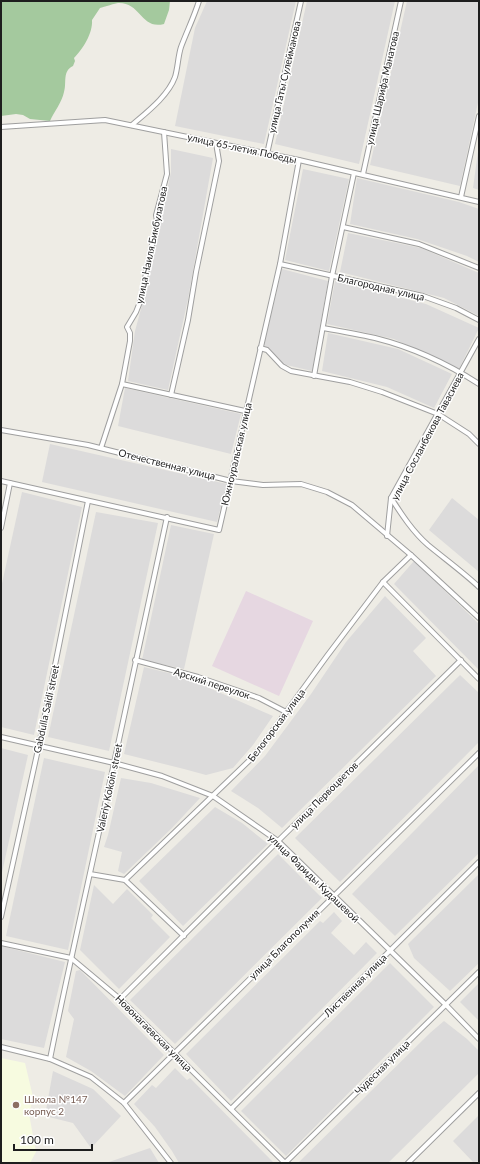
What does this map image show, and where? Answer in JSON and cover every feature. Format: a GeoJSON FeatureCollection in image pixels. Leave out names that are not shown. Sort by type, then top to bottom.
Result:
{"type":"FeatureCollection","features":[{"type":"Feature","properties":{"kind":"street"},"geometry":{"type":"LineString","coordinates":[[132,125],[154,107],[174,78],[180,49],[193,21],[199,1]]}},
{"type":"Feature","properties":{"kind":"street","name":"улица Гаты Сулейманова"},"geometry":{"type":"LineString","coordinates":[[267,154],[301,1]]}},
{"type":"Feature","properties":{"kind":"street","name":"улица Шарифа Манатова"},"geometry":{"type":"LineString","coordinates":[[363,174],[401,1]]}},
{"type":"Feature","properties":{"kind":"street"},"geometry":{"type":"LineString","coordinates":[[462,197],[479,116]]}},
{"type":"Feature","properties":{"kind":"street","name":"улица 65-летия Победы"},"geometry":{"type":"LineString","coordinates":[[1,128],[105,120],[363,174],[479,202]]}},
{"type":"Feature","properties":{"kind":"street","name":"улица Наиля Бикбулатова"},"geometry":{"type":"LineString","coordinates":[[102,448],[122,384],[130,340],[130,333],[127,327],[140,302],[157,221],[156,215],[167,174],[164,132]]}},
{"type":"Feature","properties":{"kind":"street"},"geometry":{"type":"LineString","coordinates":[[171,395],[188,320],[218,161],[216,143]]}},
{"type":"Feature","properties":{"kind":"street","name":"Южноуральская улица"},"geometry":{"type":"LineString","coordinates":[[1,481],[167,517],[219,530],[280,264],[299,160]]}},
{"type":"Feature","properties":{"kind":"street"},"geometry":{"type":"LineString","coordinates":[[314,376],[332,276],[344,227],[354,173]]}},
{"type":"Feature","properties":{"kind":"street"},"geometry":{"type":"LineString","coordinates":[[344,227],[419,244],[479,268]]}},
{"type":"Feature","properties":{"kind":"street","name":"Благородная улица"},"geometry":{"type":"LineString","coordinates":[[280,264],[423,296],[456,308],[479,320]]}},
{"type":"Feature","properties":{"kind":"street"},"geometry":{"type":"LineString","coordinates":[[323,328],[389,342],[419,353],[479,384]]}},
{"type":"Feature","properties":{"kind":"street","name":"улица Сосланбекова Тавасиева"},"geometry":{"type":"LineString","coordinates":[[387,536],[391,498],[479,339]]}},
{"type":"Feature","properties":{"kind":"street"},"geometry":{"type":"LineString","coordinates":[[260,348],[267,350],[282,366],[291,371],[350,382],[382,392],[438,414],[469,434],[479,444]]}},
{"type":"Feature","properties":{"kind":"street"},"geometry":{"type":"LineString","coordinates":[[122,384],[245,412]]}},
{"type":"Feature","properties":{"kind":"street","name":"Отечественная улица"},"geometry":{"type":"LineString","coordinates":[[1,430],[102,448],[231,481],[263,485],[301,484],[327,492],[352,506],[411,555],[479,618]]}},
{"type":"Feature","properties":{"kind":"street"},"geometry":{"type":"LineString","coordinates":[[1,528],[10,483]]}},
{"type":"Feature","properties":{"kind":"street"},"geometry":{"type":"LineString","coordinates":[[391,498],[411,528],[428,545],[462,570],[479,587]]}},
{"type":"Feature","properties":{"kind":"street","name":"Gabdulla Saidi street"},"geometry":{"type":"LineString","coordinates":[[1,917],[39,745],[88,501]]}},
{"type":"Feature","properties":{"kind":"street","name":"Valeriy Kokoin street"},"geometry":{"type":"LineString","coordinates":[[50,1059],[167,517]]}},
{"type":"Feature","properties":{"kind":"street","name":"Белогорская улица"},"geometry":{"type":"LineString","coordinates":[[125,880],[254,756],[383,582],[411,555]]}},
{"type":"Feature","properties":{"kind":"street"},"geometry":{"type":"LineString","coordinates":[[383,582],[479,679]]}},
{"type":"Feature","properties":{"kind":"street","name":"Арский переулок"},"geometry":{"type":"LineString","coordinates":[[135,660],[198,677],[259,698],[286,712]]}},
{"type":"Feature","properties":{"kind":"street","name":"улица Первоцветов"},"geometry":{"type":"LineString","coordinates":[[120,999],[461,660]]}},
{"type":"Feature","properties":{"kind":"street","name":"улица Фариды Кудашевой"},"geometry":{"type":"LineString","coordinates":[[1,737],[114,762],[162,776],[213,796],[278,841],[479,1039]]}},
{"type":"Feature","properties":{"kind":"street","name":"улица Благополучия"},"geometry":{"type":"LineString","coordinates":[[124,1103],[479,753]]}},
{"type":"Feature","properties":{"kind":"street","name":"Лиственная улица"},"geometry":{"type":"LineString","coordinates":[[231,1109],[479,862]]}},
{"type":"Feature","properties":{"kind":"street"},"geometry":{"type":"LineString","coordinates":[[90,874],[125,880],[184,936]]}},
{"type":"Feature","properties":{"kind":"street","name":"Новонагаевская улица"},"geometry":{"type":"LineString","coordinates":[[1,943],[71,958],[120,999],[285,1163]]}},
{"type":"Feature","properties":{"kind":"street","name":"Чудесная улица"},"geometry":{"type":"LineString","coordinates":[[285,1163],[479,972]]}},
{"type":"Feature","properties":{"kind":"street"},"geometry":{"type":"LineString","coordinates":[[1,1047],[50,1059],[91,1077],[124,1103],[172,1163]]}},
{"type":"Feature","properties":{"kind":"street"},"geometry":{"type":"LineString","coordinates":[[408,1163],[479,1093]]}},
{"type":"Feature","properties":{"kind":"shaded area"},"geometry":{"type":"Polygon","coordinates":[[[207,1],[296,1],[264,144],[175,126],[195,28],[207,1]]]}},
{"type":"Feature","properties":{"kind":"shaded area"},"geometry":{"type":"Polygon","coordinates":[[[307,1],[395,1],[359,164],[275,144],[307,1]]]}},
{"type":"Feature","properties":{"kind":"shaded area"},"geometry":{"type":"Polygon","coordinates":[[[407,1],[479,1],[479,98],[460,186],[370,165],[407,1]]]}},
{"type":"Feature","properties":{"kind":"shaded area"},"geometry":{"type":"Polygon","coordinates":[[[479,144],[479,190],[473,188],[479,144]]]}},
{"type":"Feature","properties":{"kind":"shaded area"},"geometry":{"type":"Polygon","coordinates":[[[171,149],[213,158],[188,299],[168,390],[128,381],[135,331],[171,172],[171,149]]]}},
{"type":"Feature","properties":{"kind":"shaded area"},"geometry":{"type":"Polygon","coordinates":[[[303,169],[349,179],[329,271],[285,260],[303,169]]]}},
{"type":"Feature","properties":{"kind":"shaded area"},"geometry":{"type":"Polygon","coordinates":[[[357,178],[459,202],[479,209],[479,262],[467,256],[417,239],[350,224],[357,178]]]}},
{"type":"Feature","properties":{"kind":"shaded area"},"geometry":{"type":"Polygon","coordinates":[[[348,233],[421,248],[479,273],[479,316],[444,298],[340,272],[348,233]]]}},
{"type":"Feature","properties":{"kind":"shaded area"},"geometry":{"type":"Polygon","coordinates":[[[282,269],[328,281],[312,371],[282,364],[264,345],[282,269]]]}},
{"type":"Feature","properties":{"kind":"shaded area"},"geometry":{"type":"Polygon","coordinates":[[[335,281],[426,304],[479,328],[459,369],[394,339],[327,324],[335,281]]]}},
{"type":"Feature","properties":{"kind":"shaded area"},"geometry":{"type":"Polygon","coordinates":[[[328,333],[398,349],[452,374],[434,408],[387,387],[322,371],[328,333]]]}},
{"type":"Feature","properties":{"kind":"shaded area"},"geometry":{"type":"Polygon","coordinates":[[[125,388],[241,414],[231,454],[118,426],[125,388]]]}},
{"type":"Feature","properties":{"kind":"shaded area"},"geometry":{"type":"Polygon","coordinates":[[[50,444],[227,484],[217,522],[42,482],[50,444]]]}},
{"type":"Feature","properties":{"kind":"shaded area"},"geometry":{"type":"Polygon","coordinates":[[[22,492],[82,507],[34,735],[1,727],[1,588],[22,492]]]}},
{"type":"Feature","properties":{"kind":"shaded area"},"geometry":{"type":"Polygon","coordinates":[[[452,498],[479,520],[479,572],[429,530],[452,498]]]}},
{"type":"Feature","properties":{"kind":"shaded area"},"geometry":{"type":"Polygon","coordinates":[[[96,512],[158,523],[109,751],[48,737],[96,512]]]}},
{"type":"Feature","properties":{"kind":"shaded area"},"geometry":{"type":"Polygon","coordinates":[[[171,525],[214,534],[184,669],[142,660],[171,525]]]}},
{"type":"Feature","properties":{"kind":"shaded area"},"geometry":{"type":"Polygon","coordinates":[[[414,561],[479,624],[479,670],[394,584],[414,561]]]}},
{"type":"Feature","properties":{"kind":"shaded area"},"geometry":{"type":"Polygon","coordinates":[[[246,591],[313,621],[279,696],[212,666],[246,591]]]}},
{"type":"Feature","properties":{"kind":"shaded area"},"geometry":{"type":"Polygon","coordinates":[[[385,596],[426,638],[413,651],[436,676],[282,828],[258,808],[231,791],[265,756],[311,694],[346,642],[385,596]]]}},
{"type":"Feature","properties":{"kind":"shaded area"},"geometry":{"type":"Polygon","coordinates":[[[144,667],[173,674],[198,683],[273,716],[253,745],[233,768],[206,775],[124,754],[144,667]]]}},
{"type":"Feature","properties":{"kind":"shaded area"},"geometry":{"type":"Polygon","coordinates":[[[460,675],[479,693],[479,742],[340,882],[295,838],[460,675]]]}},
{"type":"Feature","properties":{"kind":"shaded area"},"geometry":{"type":"Polygon","coordinates":[[[1,748],[28,755],[1,877],[1,748]]]}},
{"type":"Feature","properties":{"kind":"shaded area"},"geometry":{"type":"Polygon","coordinates":[[[44,758],[105,772],[68,950],[6,936],[44,758]]]}},
{"type":"Feature","properties":{"kind":"shaded area"},"geometry":{"type":"Polygon","coordinates":[[[479,765],[479,853],[395,936],[352,894],[479,765]]]}},
{"type":"Feature","properties":{"kind":"shaded area"},"geometry":{"type":"Polygon","coordinates":[[[121,778],[151,783],[200,798],[172,828],[124,874],[118,871],[122,852],[104,847],[121,778]]]}},
{"type":"Feature","properties":{"kind":"shaded area"},"geometry":{"type":"Polygon","coordinates":[[[215,807],[242,823],[268,844],[183,926],[139,881],[215,807]]]}},
{"type":"Feature","properties":{"kind":"shaded area"},"geometry":{"type":"Polygon","coordinates":[[[278,854],[322,898],[175,1044],[130,1000],[278,854]]]}},
{"type":"Feature","properties":{"kind":"shaded area"},"geometry":{"type":"Polygon","coordinates":[[[479,874],[479,963],[450,991],[414,958],[408,944],[479,874]]]}},
{"type":"Feature","properties":{"kind":"shaded area"},"geometry":{"type":"Polygon","coordinates":[[[94,885],[113,904],[127,889],[153,915],[151,918],[170,937],[119,989],[80,950],[94,885]]]}},
{"type":"Feature","properties":{"kind":"shaded area"},"geometry":{"type":"Polygon","coordinates":[[[334,912],[342,921],[331,933],[354,955],[366,942],[377,953],[231,1101],[186,1054],[320,921],[323,923],[334,912]]]}},
{"type":"Feature","properties":{"kind":"shaded area"},"geometry":{"type":"Polygon","coordinates":[[[1,946],[65,962],[44,1048],[1,1039],[1,946]]]}},
{"type":"Feature","properties":{"kind":"shaded area"},"geometry":{"type":"Polygon","coordinates":[[[390,963],[434,1007],[286,1156],[241,1111],[390,963]]]}},
{"type":"Feature","properties":{"kind":"shaded area"},"geometry":{"type":"Polygon","coordinates":[[[80,970],[164,1055],[125,1096],[91,1071],[66,1057],[74,1019],[68,1011],[76,971],[80,970]]]}},
{"type":"Feature","properties":{"kind":"shaded area"},"geometry":{"type":"Polygon","coordinates":[[[479,983],[479,1021],[460,1002],[479,983]]]}},
{"type":"Feature","properties":{"kind":"shaded area"},"geometry":{"type":"Polygon","coordinates":[[[444,1021],[467,1039],[479,1051],[479,1073],[388,1163],[298,1163],[430,1033],[444,1021]]]}},
{"type":"Feature","properties":{"kind":"shaded area","name":"Школа №147 корпус 2"},"geometry":{"type":"Polygon","coordinates":[[[1,1058],[25,1063],[33,1097],[29,1114],[36,1152],[30,1163],[1,1163],[1,1058]]]}},
{"type":"Feature","properties":{"kind":"shaded area"},"geometry":{"type":"Polygon","coordinates":[[[175,1068],[187,1080],[190,1078],[274,1163],[179,1163],[155,1127],[134,1104],[152,1085],[156,1088],[175,1068]]]}},
{"type":"Feature","properties":{"kind":"shaded area"},"geometry":{"type":"Polygon","coordinates":[[[53,1071],[93,1089],[121,1116],[91,1148],[73,1123],[45,1116],[53,1071]]]}},
{"type":"Feature","properties":{"kind":"shaded area"},"geometry":{"type":"Polygon","coordinates":[[[479,1115],[479,1161],[473,1162],[453,1141],[479,1115]]]}},
{"type":"Feature","properties":{"kind":"shaded area"},"geometry":{"type":"Polygon","coordinates":[[[150,1148],[159,1163],[106,1163],[150,1148]]]}},
{"type":"Feature","properties":{"kind":"green space"},"geometry":{"type":"Polygon","coordinates":[[[1,1],[170,1],[169,10],[164,24],[156,25],[145,20],[137,11],[126,4],[117,3],[100,8],[92,20],[91,30],[87,40],[74,58],[75,61],[73,66],[67,71],[63,96],[50,121],[30,119],[23,115],[16,114],[1,116],[1,1]]]}},
{"type":"Feature","properties":{"kind":"place","name":"Школа №147 корпус 2"},"geometry":{"type":"Point","coordinates":[16,1105]}}]}
